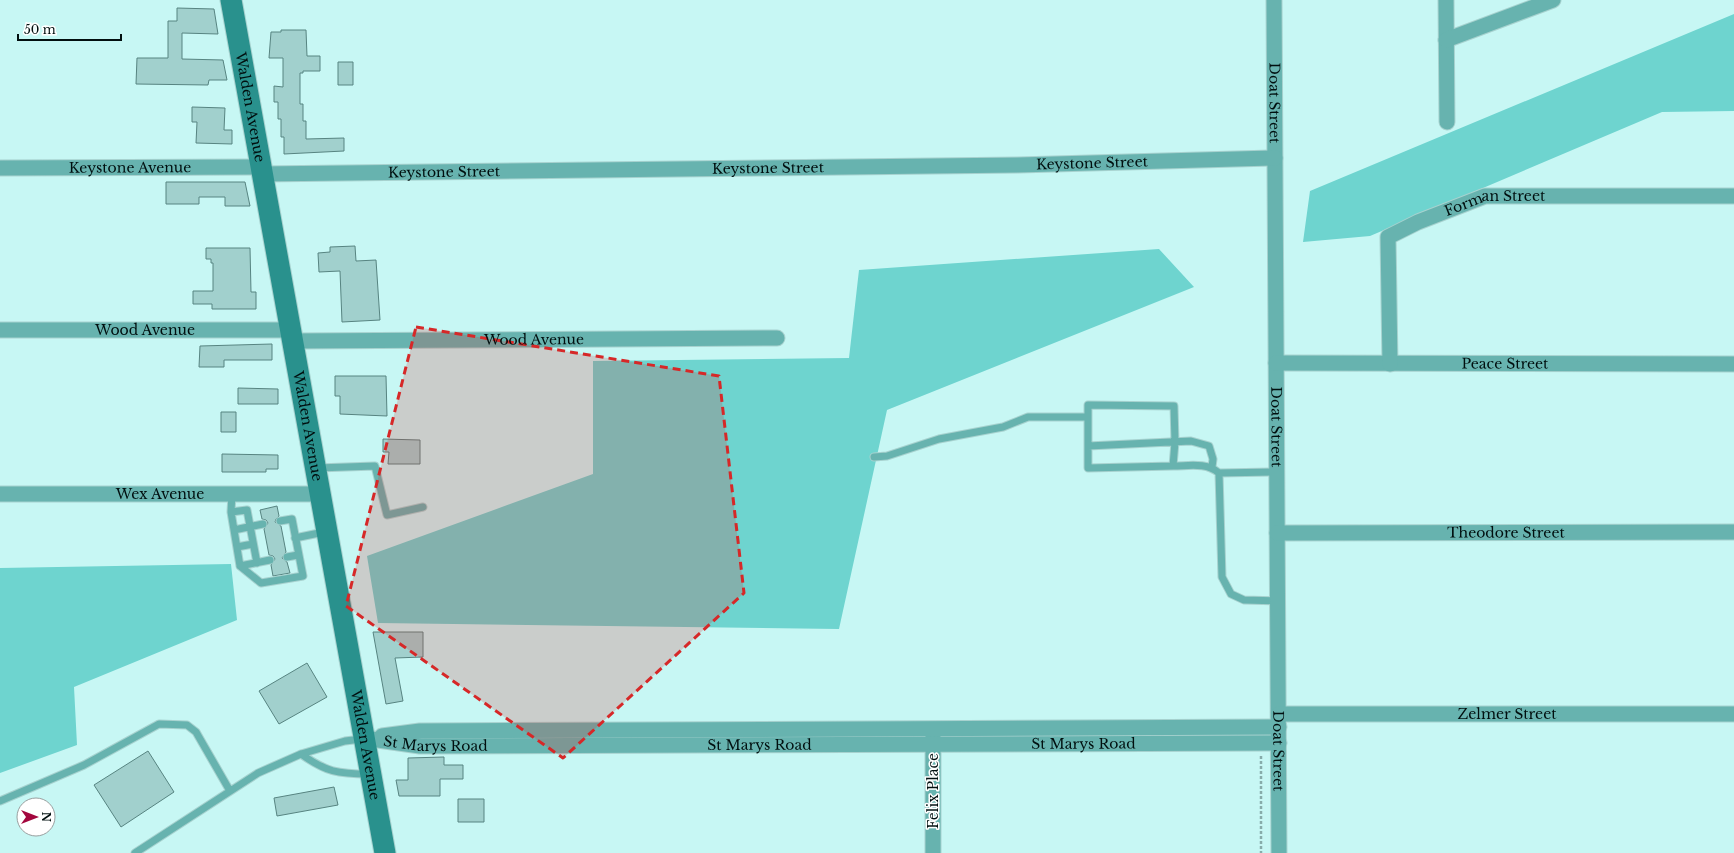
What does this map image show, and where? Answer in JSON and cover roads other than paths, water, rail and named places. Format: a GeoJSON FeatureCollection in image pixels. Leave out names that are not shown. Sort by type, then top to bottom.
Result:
{"type":"FeatureCollection","features":[{"type":"Feature","properties":{"kind":"main road","name":"Walden Avenue"},"geometry":{"type":"LineString","coordinates":[[230,0],[385,853]]}},
{"type":"Feature","properties":{"kind":"street","name":"Doat Street"},"geometry":{"type":"LineString","coordinates":[[1274,0],[1277,533],[1279,601],[1279,853]]}},
{"type":"Feature","properties":{"kind":"street"},"geometry":{"type":"LineString","coordinates":[[1446,0],[1447,122]]}},
{"type":"Feature","properties":{"kind":"street"},"geometry":{"type":"LineString","coordinates":[[1446,40],[1553,0]]}},
{"type":"Feature","properties":{"kind":"street","name":"Keystone Street"},"geometry":{"type":"LineString","coordinates":[[261,170],[994,165],[1274,158]]}},
{"type":"Feature","properties":{"kind":"street","name":"Keystone Avenue"},"geometry":{"type":"LineString","coordinates":[[0,168],[261,170]]}},
{"type":"Feature","properties":{"kind":"street","name":"Forman Street"},"geometry":{"type":"LineString","coordinates":[[1390,364],[1388,237],[1418,222],[1485,196],[1734,196]]}},
{"type":"Feature","properties":{"kind":"street","name":"Wood Avenue"},"geometry":{"type":"LineString","coordinates":[[0,330],[290,335],[777,338]]}},
{"type":"Feature","properties":{"kind":"street","name":"Peace Street"},"geometry":{"type":"LineString","coordinates":[[1276,363],[1734,364]]}},
{"type":"Feature","properties":{"kind":"street","name":"Wex Avenue"},"geometry":{"type":"LineString","coordinates":[[0,494],[319,494]]}},
{"type":"Feature","properties":{"kind":"street","name":"Theodore Street"},"geometry":{"type":"LineString","coordinates":[[1277,533],[1734,532]]}},
{"type":"Feature","properties":{"kind":"street","name":"Zelmer Street"},"geometry":{"type":"LineString","coordinates":[[1279,721],[1734,714]]}},
{"type":"Feature","properties":{"kind":"street","name":"St Marys Road"},"geometry":{"type":"LineString","coordinates":[[364,738],[420,731],[1075,728],[1279,721]]}},
{"type":"Feature","properties":{"kind":"street"},"geometry":{"type":"LineString","coordinates":[[1075,728],[1075,743]]}},
{"type":"Feature","properties":{"kind":"street"},"geometry":{"type":"LineString","coordinates":[[773,729],[773,745]]}},
{"type":"Feature","properties":{"kind":"street","name":"Felix Place"},"geometry":{"type":"LineString","coordinates":[[933,729],[933,853]]}},
{"type":"Feature","properties":{"kind":"street"},"geometry":{"type":"LineString","coordinates":[[565,730],[566,746]]}},
{"type":"Feature","properties":{"kind":"street","name":"St Marys Road"},"geometry":{"type":"LineString","coordinates":[[364,738],[420,746],[1279,743]]}},
{"type":"Feature","properties":{"kind":"lane"},"geometry":{"type":"LineString","coordinates":[[1173,466],[1175,442],[1174,406],[1088,405],[1088,468],[1173,466],[1212,467],[1219,473],[1277,472]]}},
{"type":"Feature","properties":{"kind":"lane"},"geometry":{"type":"LineString","coordinates":[[874,457],[887,456],[939,439],[1003,427],[1028,417],[1088,417]]}},
{"type":"Feature","properties":{"kind":"lane"},"geometry":{"type":"LineString","coordinates":[[1088,446],[1191,441],[1209,446],[1213,459],[1212,467]]}},
{"type":"Feature","properties":{"kind":"lane"},"geometry":{"type":"LineString","coordinates":[[314,468],[375,466],[387,515],[422,507]]}},
{"type":"Feature","properties":{"kind":"lane"},"geometry":{"type":"LineString","coordinates":[[1219,473],[1222,577],[1231,594],[1244,600],[1256,602],[1279,601]]}},
{"type":"Feature","properties":{"kind":"lane"},"geometry":{"type":"LineString","coordinates":[[232,494],[231,512],[240,566],[261,583],[303,576],[292,518],[280,521]]}},
{"type":"Feature","properties":{"kind":"lane"},"geometry":{"type":"LineString","coordinates":[[231,512],[247,510],[257,563]]}},
{"type":"Feature","properties":{"kind":"lane"},"geometry":{"type":"LineString","coordinates":[[234,530],[263,524]]}},
{"type":"Feature","properties":{"kind":"lane"},"geometry":{"type":"LineString","coordinates":[[295,538],[326,531]]}},
{"type":"Feature","properties":{"kind":"lane"},"geometry":{"type":"LineString","coordinates":[[237,547],[253,544]]}},
{"type":"Feature","properties":{"kind":"lane"},"geometry":{"type":"LineString","coordinates":[[286,557],[298,555]]}},
{"type":"Feature","properties":{"kind":"lane"},"geometry":{"type":"LineString","coordinates":[[240,566],[270,560]]}},
{"type":"Feature","properties":{"kind":"lane"},"geometry":{"type":"LineString","coordinates":[[0,800],[84,765],[159,724],[187,726],[196,732],[230,791]]}},
{"type":"Feature","properties":{"kind":"lane"},"geometry":{"type":"LineString","coordinates":[[135,853],[258,773],[301,754],[345,741],[364,738]]}},
{"type":"Feature","properties":{"kind":"lane"},"geometry":{"type":"LineString","coordinates":[[301,754],[318,766],[346,774],[371,774]]}}]}
